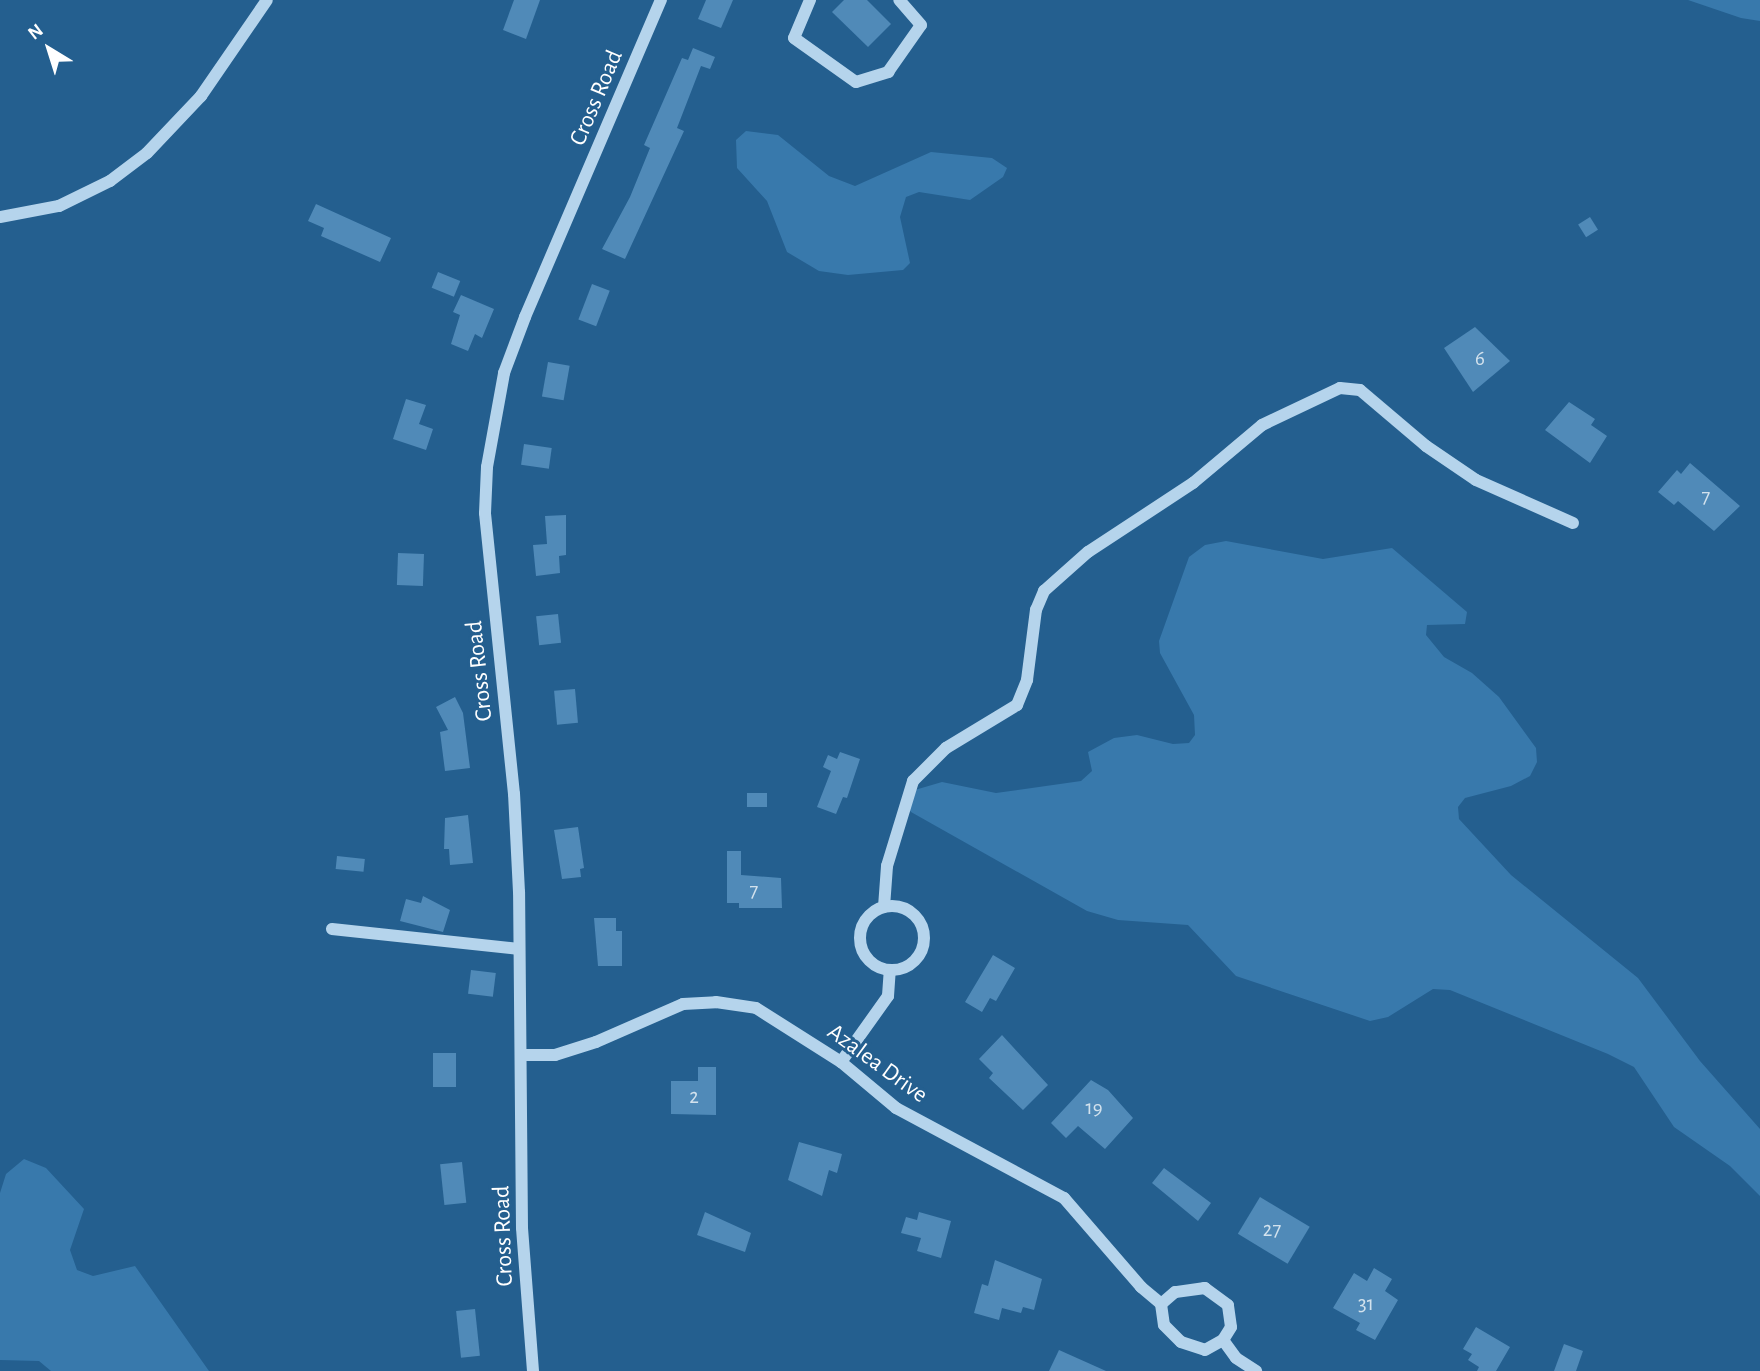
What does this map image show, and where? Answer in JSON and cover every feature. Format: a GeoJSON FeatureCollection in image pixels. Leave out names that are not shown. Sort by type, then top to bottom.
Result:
{"type":"FeatureCollection","features":[{"type":"Feature","properties":{"kind":"street"},"geometry":{"type":"LineString","coordinates":[[0,217],[59,206],[110,181],[147,153],[201,96],[267,0]]}},
{"type":"Feature","properties":{"kind":"street","name":"Cross Road"},"geometry":{"type":"LineString","coordinates":[[533,1371],[522,1228],[522,1055],[514,794],[485,513],[492,423],[525,317],[661,0]]}},
{"type":"Feature","properties":{"kind":"street"},"geometry":{"type":"LineString","coordinates":[[810,0],[794,38],[856,82],[888,72],[921,24],[899,0]]}},
{"type":"Feature","properties":{"kind":"street"},"geometry":{"type":"LineString","coordinates":[[884,907],[906,909],[921,924],[924,935],[919,956],[911,964],[890,970],[872,963],[861,946],[862,927],[884,907],[887,866],[913,781],[946,747],[1017,705],[1027,680],[1036,610],[1044,591],[1088,551],[1193,484],[1262,425],[1340,388],[1360,390],[1426,446],[1476,480],[1573,523]]}},
{"type":"Feature","properties":{"kind":"street"},"geometry":{"type":"LineString","coordinates":[[332,929],[519,948]]}},
{"type":"Feature","properties":{"kind":"street"},"geometry":{"type":"LineString","coordinates":[[841,1062],[888,996],[890,970]]}},
{"type":"Feature","properties":{"kind":"street","name":"Azalea Drive"},"geometry":{"type":"LineString","coordinates":[[522,1055],[555,1055],[683,1004],[716,1002],[755,1008],[841,1062],[896,1108],[943,1136],[1064,1198],[1141,1287],[1161,1304],[1164,1325],[1181,1342],[1205,1350],[1223,1340]]}},
{"type":"Feature","properties":{"kind":"street"},"geometry":{"type":"LineString","coordinates":[[1161,1304],[1175,1292],[1193,1287],[1215,1292],[1231,1313],[1231,1328],[1223,1340],[1236,1358],[1256,1371]]}},
{"type":"Feature","properties":{"kind":"shaded area"},"geometry":{"type":"Polygon","coordinates":[[[1688,0],[1760,0],[1760,21],[1741,18],[1688,0]]]}},
{"type":"Feature","properties":{"kind":"shaded area"},"geometry":{"type":"Polygon","coordinates":[[[746,131],[778,135],[829,176],[855,186],[931,152],[992,158],[1007,168],[1003,177],[970,200],[919,192],[906,197],[900,217],[910,263],[903,270],[848,275],[819,271],[787,252],[767,201],[737,168],[736,140],[746,131]]]}},
{"type":"Feature","properties":{"kind":"shaded area"},"geometry":{"type":"Polygon","coordinates":[[[1226,541],[1323,559],[1392,548],[1467,612],[1465,624],[1427,625],[1426,635],[1444,657],[1472,673],[1499,697],[1536,748],[1537,762],[1530,776],[1511,786],[1465,798],[1458,807],[1459,819],[1511,875],[1638,978],[1700,1061],[1760,1129],[1760,1196],[1730,1166],[1674,1127],[1634,1067],[1608,1054],[1450,990],[1433,989],[1388,1017],[1370,1021],[1236,976],[1188,925],[1118,920],[1087,911],[911,812],[902,800],[908,792],[942,782],[996,793],[1081,781],[1092,771],[1088,752],[1114,738],[1137,735],[1173,744],[1189,743],[1195,735],[1194,715],[1160,653],[1159,641],[1189,557],[1205,545],[1226,541]]]}},
{"type":"Feature","properties":{"kind":"shaded area"},"geometry":{"type":"Polygon","coordinates":[[[24,1159],[46,1168],[84,1209],[70,1250],[77,1270],[93,1276],[135,1266],[209,1371],[51,1371],[39,1361],[0,1360],[0,1193],[6,1174],[24,1159]]]}},
{"type":"Feature","properties":{"kind":"building"},"geometry":{"type":"Polygon","coordinates":[[[514,0],[540,0],[526,39],[503,30],[514,0]]]}},
{"type":"Feature","properties":{"kind":"building"},"geometry":{"type":"Polygon","coordinates":[[[706,0],[733,0],[721,28],[698,19],[706,0]]]}},
{"type":"Feature","properties":{"kind":"building"},"geometry":{"type":"Polygon","coordinates":[[[844,0],[867,0],[891,24],[868,47],[832,12],[844,0]]]}},
{"type":"Feature","properties":{"kind":"building"},"geometry":{"type":"Polygon","coordinates":[[[693,48],[715,57],[710,69],[701,66],[677,128],[684,131],[625,259],[602,249],[630,197],[650,148],[644,145],[682,58],[688,60],[693,48]]]}},
{"type":"Feature","properties":{"kind":"building"},"geometry":{"type":"Polygon","coordinates":[[[316,204],[391,238],[380,262],[321,236],[324,228],[308,221],[316,204]]]}},
{"type":"Feature","properties":{"kind":"building"},"geometry":{"type":"Polygon","coordinates":[[[1590,217],[1598,230],[1586,237],[1578,224],[1590,217]]]}},
{"type":"Feature","properties":{"kind":"building"},"geometry":{"type":"Polygon","coordinates":[[[438,272],[460,281],[454,297],[432,288],[438,272]]]}},
{"type":"Feature","properties":{"kind":"building"},"geometry":{"type":"Polygon","coordinates":[[[592,284],[610,291],[596,326],[578,319],[592,284]]]}},
{"type":"Feature","properties":{"kind":"building"},"geometry":{"type":"Polygon","coordinates":[[[461,295],[494,309],[482,338],[475,334],[468,351],[451,344],[460,315],[453,312],[461,295]]]}},
{"type":"Feature","properties":{"kind":"building"},"geometry":{"type":"Polygon","coordinates":[[[1475,327],[1510,361],[1473,392],[1444,348],[1475,327]]]}},
{"type":"Feature","properties":{"kind":"building"},"geometry":{"type":"Polygon","coordinates":[[[548,362],[570,366],[564,400],[542,396],[548,362]]]}},
{"type":"Feature","properties":{"kind":"building"},"geometry":{"type":"Polygon","coordinates":[[[406,399],[426,405],[419,424],[433,429],[426,450],[393,439],[406,399]]]}},
{"type":"Feature","properties":{"kind":"building"},"geometry":{"type":"Polygon","coordinates":[[[1569,402],[1595,419],[1591,425],[1607,436],[1590,463],[1545,430],[1569,402]]]}},
{"type":"Feature","properties":{"kind":"building"},"geometry":{"type":"Polygon","coordinates":[[[524,444],[552,448],[549,469],[521,465],[524,444]]]}},
{"type":"Feature","properties":{"kind":"building"},"geometry":{"type":"Polygon","coordinates":[[[1690,463],[1740,506],[1714,531],[1678,501],[1674,505],[1658,492],[1677,470],[1681,474],[1690,463]]]}},
{"type":"Feature","properties":{"kind":"building"},"geometry":{"type":"Polygon","coordinates":[[[566,515],[566,555],[559,556],[560,573],[536,576],[533,545],[547,544],[545,516],[566,515]]]}},
{"type":"Feature","properties":{"kind":"building"},"geometry":{"type":"Polygon","coordinates":[[[398,553],[424,554],[423,586],[397,585],[398,553]]]}},
{"type":"Feature","properties":{"kind":"building"},"geometry":{"type":"Polygon","coordinates":[[[558,614],[561,643],[539,645],[536,616],[558,614]]]}},
{"type":"Feature","properties":{"kind":"building"},"geometry":{"type":"Polygon","coordinates":[[[575,689],[578,723],[557,725],[554,691],[575,689]]]}},
{"type":"Feature","properties":{"kind":"building"},"geometry":{"type":"Polygon","coordinates":[[[455,697],[463,713],[470,768],[445,771],[440,732],[448,730],[436,707],[455,697]]]}},
{"type":"Feature","properties":{"kind":"building"},"geometry":{"type":"Polygon","coordinates":[[[840,752],[860,759],[847,798],[843,797],[836,814],[817,807],[831,771],[823,767],[828,755],[837,759],[840,752]]]}},
{"type":"Feature","properties":{"kind":"building"},"geometry":{"type":"Polygon","coordinates":[[[747,793],[767,793],[767,807],[747,807],[747,793]]]}},
{"type":"Feature","properties":{"kind":"building"},"geometry":{"type":"Polygon","coordinates":[[[468,815],[473,863],[450,865],[449,849],[444,849],[445,818],[468,815]]]}},
{"type":"Feature","properties":{"kind":"building"},"geometry":{"type":"Polygon","coordinates":[[[578,827],[584,868],[580,869],[581,877],[562,879],[554,830],[578,827]]]}},
{"type":"Feature","properties":{"kind":"building"},"geometry":{"type":"Polygon","coordinates":[[[727,851],[741,851],[741,875],[781,878],[782,908],[739,908],[739,903],[727,903],[727,851]]]}},
{"type":"Feature","properties":{"kind":"building"},"geometry":{"type":"Polygon","coordinates":[[[337,856],[365,859],[363,872],[336,869],[337,856]]]}},
{"type":"Feature","properties":{"kind":"building"},"geometry":{"type":"Polygon","coordinates":[[[423,896],[450,910],[443,932],[400,921],[406,899],[421,903],[423,896]]]}},
{"type":"Feature","properties":{"kind":"building"},"geometry":{"type":"Polygon","coordinates":[[[594,918],[616,918],[616,931],[622,931],[622,966],[598,966],[594,918]]]}},
{"type":"Feature","properties":{"kind":"building"},"geometry":{"type":"Polygon","coordinates":[[[993,955],[1015,968],[996,1001],[990,998],[982,1012],[965,1002],[993,955]]]}},
{"type":"Feature","properties":{"kind":"building"},"geometry":{"type":"Polygon","coordinates":[[[471,970],[496,973],[493,997],[468,994],[471,970]]]}},
{"type":"Feature","properties":{"kind":"building"},"geometry":{"type":"Polygon","coordinates":[[[1002,1035],[1048,1085],[1023,1110],[989,1078],[993,1073],[979,1059],[1002,1035]]]}},
{"type":"Feature","properties":{"kind":"building"},"geometry":{"type":"Polygon","coordinates":[[[433,1053],[456,1053],[456,1087],[433,1087],[433,1053]]]}},
{"type":"Feature","properties":{"kind":"building"},"geometry":{"type":"Polygon","coordinates":[[[698,1067],[716,1067],[716,1115],[671,1114],[671,1081],[698,1081],[698,1067]]]}},
{"type":"Feature","properties":{"kind":"building"},"geometry":{"type":"Polygon","coordinates":[[[1091,1080],[1108,1090],[1133,1118],[1105,1149],[1078,1126],[1066,1138],[1051,1123],[1091,1080]]]}},
{"type":"Feature","properties":{"kind":"building"},"geometry":{"type":"Polygon","coordinates":[[[799,1142],[842,1154],[837,1173],[829,1170],[822,1196],[788,1180],[799,1142]]]}},
{"type":"Feature","properties":{"kind":"building"},"geometry":{"type":"Polygon","coordinates":[[[462,1162],[466,1203],[444,1205],[440,1164],[462,1162]]]}},
{"type":"Feature","properties":{"kind":"building"},"geometry":{"type":"Polygon","coordinates":[[[1164,1168],[1211,1203],[1198,1221],[1152,1183],[1164,1168]]]}},
{"type":"Feature","properties":{"kind":"building"},"geometry":{"type":"Polygon","coordinates":[[[1260,1197],[1310,1227],[1288,1264],[1238,1234],[1260,1197]]]}},
{"type":"Feature","properties":{"kind":"building"},"geometry":{"type":"Polygon","coordinates":[[[705,1212],[751,1233],[745,1252],[697,1235],[705,1212]]]}},
{"type":"Feature","properties":{"kind":"building"},"geometry":{"type":"Polygon","coordinates":[[[919,1212],[951,1221],[941,1258],[917,1251],[921,1238],[901,1233],[906,1217],[917,1220],[919,1212]]]}},
{"type":"Feature","properties":{"kind":"building"},"geometry":{"type":"Polygon","coordinates":[[[995,1260],[1042,1279],[1034,1310],[1023,1307],[1021,1313],[1002,1308],[999,1320],[974,1313],[982,1284],[988,1286],[995,1260]]]}},
{"type":"Feature","properties":{"kind":"building"},"geometry":{"type":"Polygon","coordinates":[[[1374,1268],[1392,1279],[1385,1291],[1398,1300],[1375,1340],[1356,1330],[1360,1323],[1333,1308],[1354,1273],[1367,1281],[1374,1268]]]}},
{"type":"Feature","properties":{"kind":"building"},"geometry":{"type":"Polygon","coordinates":[[[475,1309],[480,1356],[461,1358],[456,1311],[475,1309]]]}},
{"type":"Feature","properties":{"kind":"building"},"geometry":{"type":"Polygon","coordinates":[[[1476,1327],[1510,1347],[1496,1371],[1477,1371],[1479,1367],[1468,1360],[1472,1354],[1463,1349],[1476,1327]]]}},
{"type":"Feature","properties":{"kind":"building"},"geometry":{"type":"Polygon","coordinates":[[[1564,1344],[1583,1351],[1576,1371],[1554,1371],[1564,1344]]]}},
{"type":"Feature","properties":{"kind":"building"},"geometry":{"type":"Polygon","coordinates":[[[1059,1350],[1106,1371],[1049,1371],[1059,1350]]]}}]}
